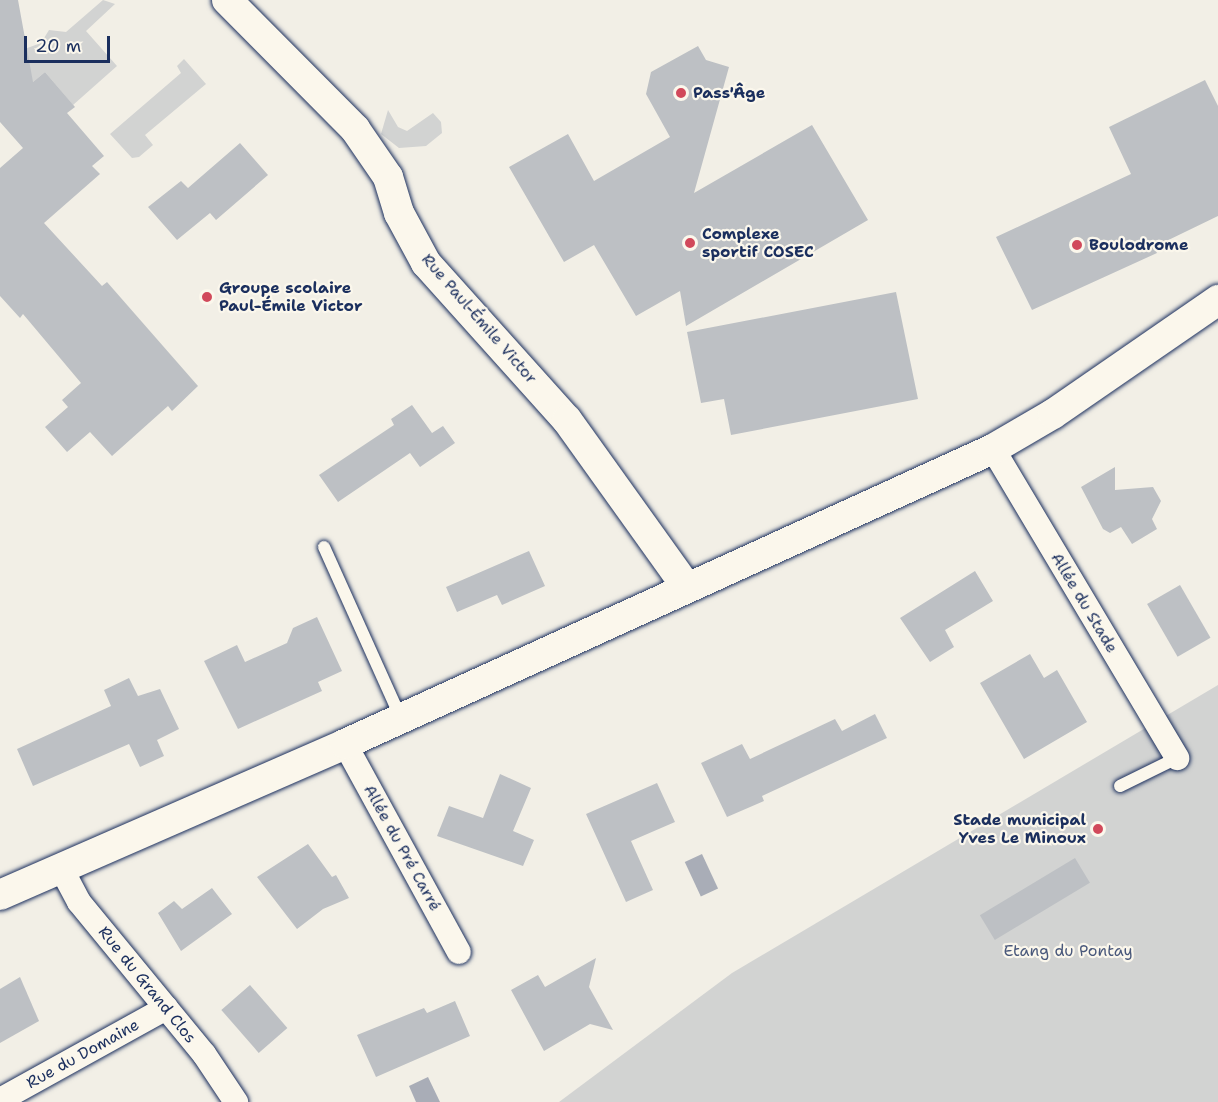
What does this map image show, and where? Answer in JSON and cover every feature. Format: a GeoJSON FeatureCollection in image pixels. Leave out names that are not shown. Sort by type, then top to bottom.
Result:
{"type":"FeatureCollection","features":[{"type":"Feature","properties":{"kind":"street","name":"Rue Paul-Émile Victor"},"geometry":{"type":"LineString","coordinates":[[227,0],[355,129],[388,177],[399,213],[426,263],[567,420],[686,586]]}},
{"type":"Feature","properties":{"kind":"street"},"geometry":{"type":"LineString","coordinates":[[0,896],[345,744],[686,586],[993,448],[1053,414],[1218,300]]}},
{"type":"Feature","properties":{"kind":"street","name":"Allée du Stade"},"geometry":{"type":"LineString","coordinates":[[993,448],[1177,758]]}},
{"type":"Feature","properties":{"kind":"street","name":"Allée du Pré Carré"},"geometry":{"type":"LineString","coordinates":[[345,744],[459,952]]}},
{"type":"Feature","properties":{"kind":"street","name":"Rue du Grand Clos"},"geometry":{"type":"LineString","coordinates":[[61,868],[79,902],[166,1008],[236,1102]]}},
{"type":"Feature","properties":{"kind":"street","name":"Rue du Domaine"},"geometry":{"type":"LineString","coordinates":[[0,1100],[166,1008]]}},
{"type":"Feature","properties":{"kind":"lane"},"geometry":{"type":"LineString","coordinates":[[324,547],[401,718]]}},
{"type":"Feature","properties":{"kind":"lane"},"geometry":{"type":"LineString","coordinates":[[1120,786],[1177,758]]}},
{"type":"Feature","properties":{"kind":"green space"},"geometry":{"type":"Polygon","coordinates":[[[103,0],[115,4],[86,31],[117,66],[73,105],[45,72],[26,88],[19,51],[41,43],[49,30],[66,32],[103,0]]]}},
{"type":"Feature","properties":{"kind":"green space"},"geometry":{"type":"Polygon","coordinates":[[[184,59],[206,84],[145,135],[153,145],[139,157],[132,158],[110,134],[181,73],[177,66],[184,59]]]}},
{"type":"Feature","properties":{"kind":"green space"},"geometry":{"type":"Polygon","coordinates":[[[388,110],[398,127],[407,131],[433,113],[441,122],[442,133],[426,146],[399,148],[381,134],[388,110]]]}},
{"type":"Feature","properties":{"kind":"green space","name":"Stade municipal Yves Le Minoux"},"geometry":{"type":"Polygon","coordinates":[[[1218,685],[1218,1102],[559,1102],[732,973],[1218,685]]]}},
{"type":"Feature","properties":{"kind":"shaded area"},"geometry":{"type":"Polygon","coordinates":[[[702,854],[718,888],[701,896],[685,862],[702,854]]]}},
{"type":"Feature","properties":{"kind":"shaded area"},"geometry":{"type":"Polygon","coordinates":[[[428,1077],[440,1102],[416,1102],[409,1086],[428,1077]]]}},
{"type":"Feature","properties":{"kind":"building"},"geometry":{"type":"Polygon","coordinates":[[[0,0],[18,0],[33,82],[45,72],[75,107],[67,113],[104,156],[92,166],[100,174],[44,223],[102,286],[107,282],[198,386],[172,411],[168,406],[112,456],[90,432],[67,452],[45,427],[68,407],[62,400],[81,383],[23,314],[20,318],[0,296],[0,168],[23,148],[0,122],[0,0]]]}},
{"type":"Feature","properties":{"kind":"building","name":"Complexe sportif COSEC"},"geometry":{"type":"Polygon","coordinates":[[[698,46],[706,60],[729,67],[694,193],[812,125],[868,220],[686,326],[680,291],[636,316],[594,245],[564,262],[509,167],[568,134],[594,181],[670,137],[646,94],[651,72],[698,46]]]}},
{"type":"Feature","properties":{"kind":"building"},"geometry":{"type":"Polygon","coordinates":[[[1205,80],[1218,106],[1218,216],[1154,247],[1157,253],[1032,310],[996,237],[1131,174],[1109,127],[1205,80]]]}},
{"type":"Feature","properties":{"kind":"building"},"geometry":{"type":"Polygon","coordinates":[[[240,143],[268,175],[216,220],[210,213],[177,240],[148,207],[181,181],[188,188],[240,143]]]}},
{"type":"Feature","properties":{"kind":"building"},"geometry":{"type":"Polygon","coordinates":[[[896,292],[918,399],[731,435],[724,399],[701,403],[687,332],[896,292]]]}},
{"type":"Feature","properties":{"kind":"building"},"geometry":{"type":"Polygon","coordinates":[[[412,405],[432,433],[443,426],[455,443],[420,467],[410,453],[338,502],[319,475],[394,425],[391,419],[412,405]]]}},
{"type":"Feature","properties":{"kind":"building"},"geometry":{"type":"Polygon","coordinates":[[[1115,467],[1115,490],[1153,487],[1161,501],[1152,519],[1157,529],[1132,544],[1121,527],[1110,533],[1103,529],[1081,487],[1115,467]]]}},
{"type":"Feature","properties":{"kind":"building"},"geometry":{"type":"Polygon","coordinates":[[[529,551],[545,586],[502,605],[497,595],[457,612],[446,587],[529,551]]]}},
{"type":"Feature","properties":{"kind":"building"},"geometry":{"type":"Polygon","coordinates":[[[975,571],[993,601],[945,630],[954,647],[930,662],[900,618],[975,571]]]}},
{"type":"Feature","properties":{"kind":"building"},"geometry":{"type":"Polygon","coordinates":[[[1180,585],[1210,638],[1178,657],[1147,604],[1180,585]]]}},
{"type":"Feature","properties":{"kind":"building"},"geometry":{"type":"Polygon","coordinates":[[[317,617],[342,671],[318,682],[322,691],[238,729],[204,661],[237,645],[245,662],[287,643],[293,628],[317,617]]]}},
{"type":"Feature","properties":{"kind":"building"},"geometry":{"type":"Polygon","coordinates":[[[1030,654],[1044,678],[1057,670],[1087,722],[1024,759],[980,683],[1030,654]]]}},
{"type":"Feature","properties":{"kind":"building"},"geometry":{"type":"Polygon","coordinates":[[[129,678],[138,696],[160,689],[179,729],[157,740],[164,756],[140,767],[129,744],[33,786],[17,749],[111,706],[104,690],[129,678]]]}},
{"type":"Feature","properties":{"kind":"building"},"geometry":{"type":"Polygon","coordinates":[[[875,714],[887,738],[762,796],[764,801],[727,817],[701,763],[742,744],[750,759],[835,719],[842,731],[875,714]]]}},
{"type":"Feature","properties":{"kind":"building"},"geometry":{"type":"Polygon","coordinates":[[[500,774],[531,788],[513,831],[534,840],[523,866],[437,836],[449,806],[483,818],[500,774]]]}},
{"type":"Feature","properties":{"kind":"building"},"geometry":{"type":"Polygon","coordinates":[[[657,783],[675,822],[631,841],[653,890],[626,902],[586,814],[657,783]]]}},
{"type":"Feature","properties":{"kind":"building"},"geometry":{"type":"Polygon","coordinates":[[[308,844],[332,877],[336,875],[349,898],[323,909],[297,929],[257,877],[308,844]]]}},
{"type":"Feature","properties":{"kind":"building"},"geometry":{"type":"Polygon","coordinates":[[[1075,858],[1090,883],[995,940],[980,915],[1075,858]]]}},
{"type":"Feature","properties":{"kind":"building"},"geometry":{"type":"Polygon","coordinates":[[[212,888],[232,914],[181,951],[158,913],[174,901],[182,909],[212,888]]]}},
{"type":"Feature","properties":{"kind":"building"},"geometry":{"type":"Polygon","coordinates":[[[596,958],[589,987],[613,1030],[590,1024],[544,1051],[511,990],[538,975],[545,987],[596,958]]]}},
{"type":"Feature","properties":{"kind":"building"},"geometry":{"type":"Polygon","coordinates":[[[20,977],[39,1021],[0,1043],[0,989],[20,977]]]}},
{"type":"Feature","properties":{"kind":"building"},"geometry":{"type":"Polygon","coordinates":[[[250,985],[287,1028],[259,1053],[221,1010],[250,985]]]}},
{"type":"Feature","properties":{"kind":"building"},"geometry":{"type":"Polygon","coordinates":[[[455,1001],[470,1036],[376,1077],[357,1035],[424,1008],[427,1013],[455,1001]]]}},
{"type":"Feature","properties":{"kind":"place","name":"Pass'Âge"},"geometry":{"type":"Point","coordinates":[681,93]}},
{"type":"Feature","properties":{"kind":"place","name":"Complexe sportif COSEC"},"geometry":{"type":"Point","coordinates":[690,243]}},
{"type":"Feature","properties":{"kind":"place","name":"Boulodrome"},"geometry":{"type":"Point","coordinates":[1077,245]}},
{"type":"Feature","properties":{"kind":"place","name":"Groupe scolaire Paul-Émile Victor"},"geometry":{"type":"Point","coordinates":[207,297]}},
{"type":"Feature","properties":{"kind":"place","name":"Stade municipal Yves Le Minoux"},"geometry":{"type":"Point","coordinates":[1098,829]}},
{"type":"Feature","properties":{"kind":"park label","name":"Etang du Pontay"},"geometry":{"type":"Point","coordinates":[1068,951]}}]}
